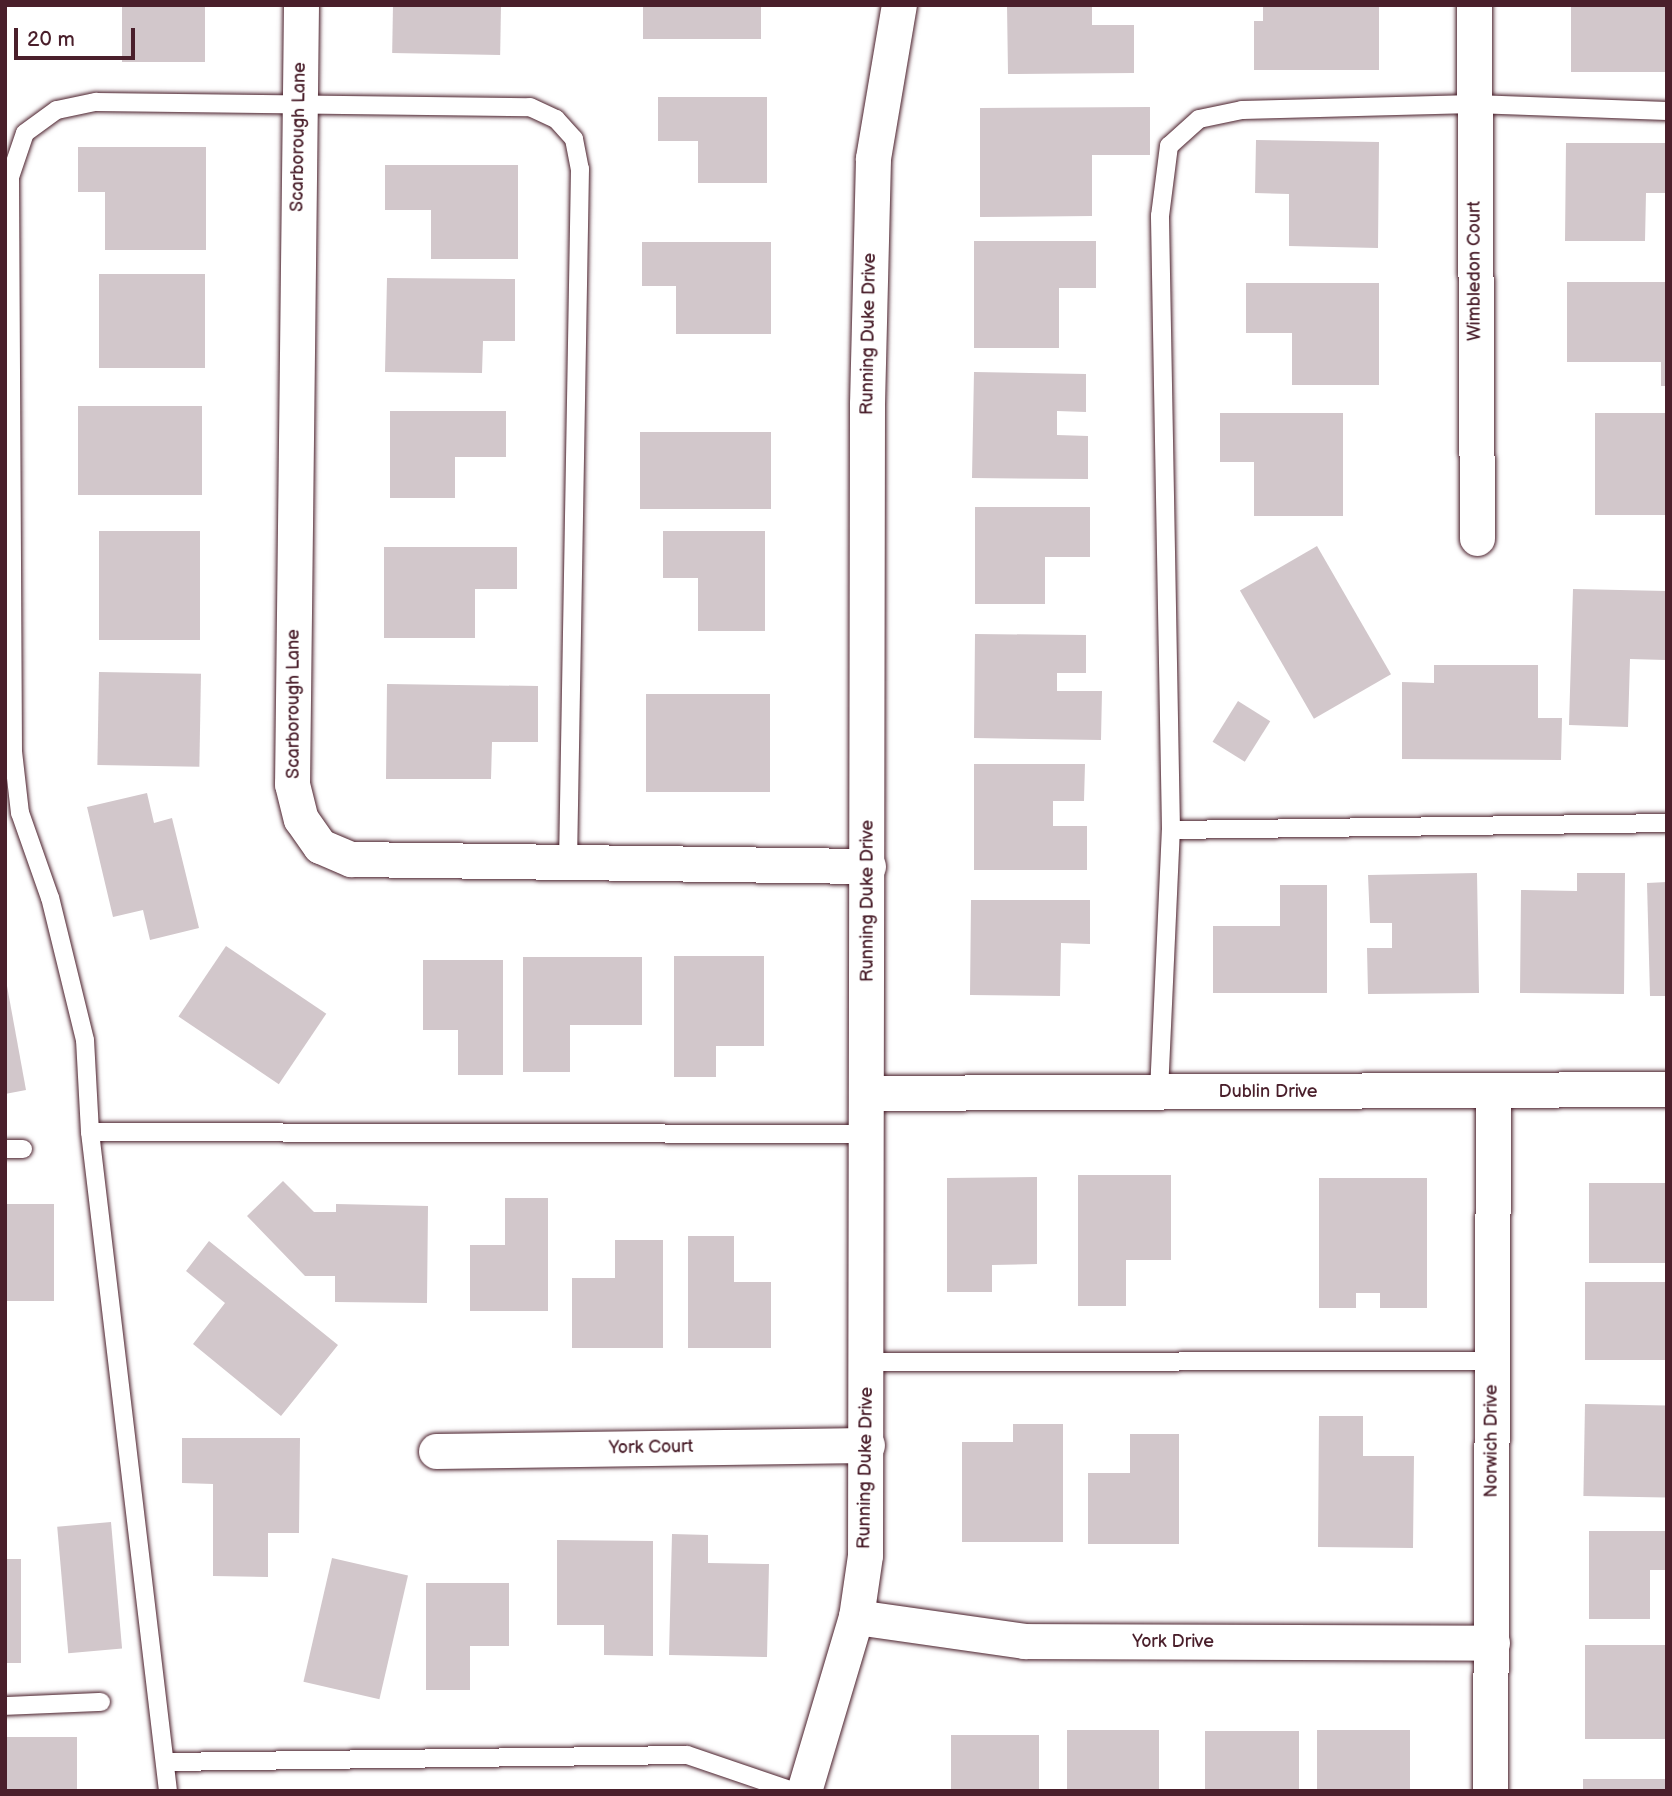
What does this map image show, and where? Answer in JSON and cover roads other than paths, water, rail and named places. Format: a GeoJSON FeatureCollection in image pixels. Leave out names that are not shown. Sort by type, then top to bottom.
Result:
{"type":"FeatureCollection","features":[{"type":"Feature","properties":{"kind":"street","name":"Scarborough Lane"},"geometry":{"type":"LineString","coordinates":[[301,5],[292,784],[301,820],[320,846],[351,859],[868,866]]}},
{"type":"Feature","properties":{"kind":"street","name":"Running Duke Drive"},"geometry":{"type":"LineString","coordinates":[[804,1791],[856,1617],[865,1555],[869,1134],[867,404],[873,158],[898,5]]}},
{"type":"Feature","properties":{"kind":"street","name":"Wimbledon Court"},"geometry":{"type":"LineString","coordinates":[[1474,5],[1477,538]]}},
{"type":"Feature","properties":{"kind":"street","name":"Dublin Drive"},"geometry":{"type":"LineString","coordinates":[[869,1093],[1493,1092],[1667,1089]]}},
{"type":"Feature","properties":{"kind":"street","name":"Norwich Drive"},"geometry":{"type":"LineString","coordinates":[[1490,1791],[1493,1092]]}},
{"type":"Feature","properties":{"kind":"street","name":"York Court"},"geometry":{"type":"LineString","coordinates":[[436,1451],[867,1445]]}},
{"type":"Feature","properties":{"kind":"street","name":"York Drive"},"geometry":{"type":"LineString","coordinates":[[856,1617],[1024,1641],[1492,1643]]}},
{"type":"Feature","properties":{"kind":"lane"},"geometry":{"type":"LineString","coordinates":[[168,1791],[90,1132],[85,1040],[51,898],[20,813],[13,752],[10,177],[25,133],[57,110],[96,102],[300,107],[530,107],[556,119],[574,139],[580,169],[568,863]]}},
{"type":"Feature","properties":{"kind":"lane"},"geometry":{"type":"LineString","coordinates":[[1158,1092],[1171,830],[1160,216],[1169,146],[1199,119],[1242,110],[1474,104],[1667,111]]}},
{"type":"Feature","properties":{"kind":"lane"},"geometry":{"type":"LineString","coordinates":[[1171,830],[1667,823]]}},
{"type":"Feature","properties":{"kind":"lane"},"geometry":{"type":"LineString","coordinates":[[90,1132],[869,1134]]}},
{"type":"Feature","properties":{"kind":"lane"},"geometry":{"type":"LineString","coordinates":[[867,1362],[1492,1361]]}},
{"type":"Feature","properties":{"kind":"lane"},"geometry":{"type":"LineString","coordinates":[[5,1706],[101,1702]]}},
{"type":"Feature","properties":{"kind":"lane"},"geometry":{"type":"LineString","coordinates":[[165,1762],[687,1755],[793,1791]]}}]}
